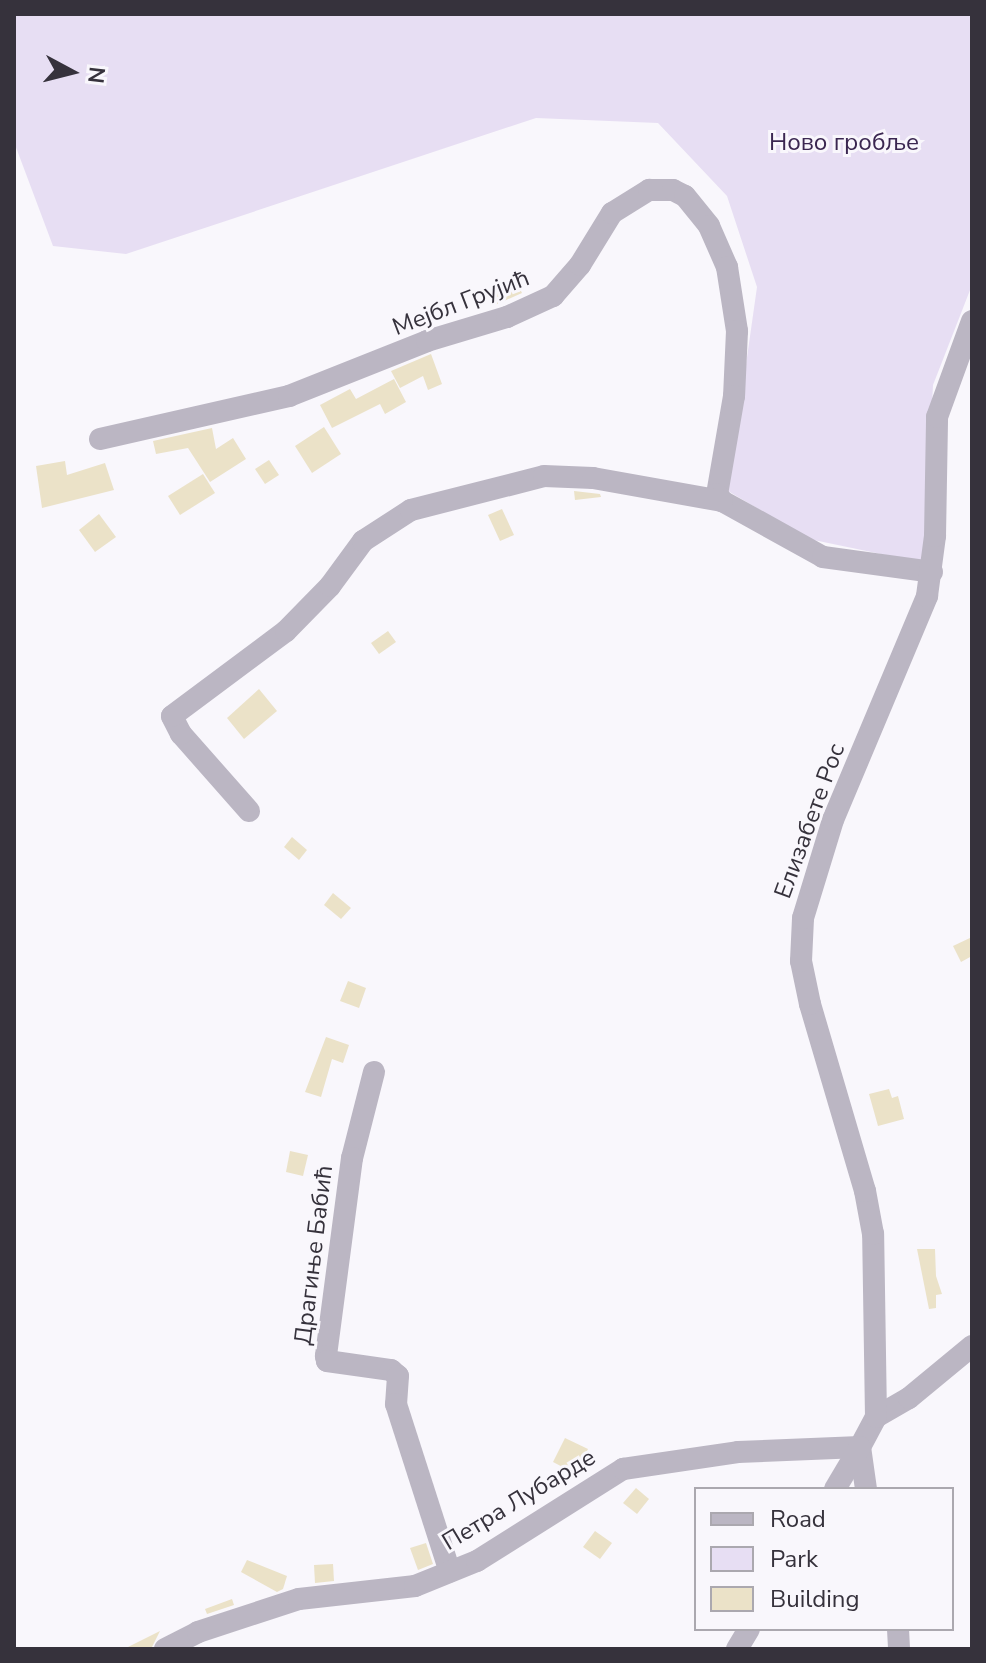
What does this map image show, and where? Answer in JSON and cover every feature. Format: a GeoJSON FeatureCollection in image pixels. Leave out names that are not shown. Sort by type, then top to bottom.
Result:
{"type":"FeatureCollection","features":[{"type":"Feature","properties":{"kind":"street","name":"Мејбл Грујић"},"geometry":{"type":"LineString","coordinates":[[100,439],[289,396],[427,341],[507,317],[553,296],[580,265],[612,213],[649,190],[673,190],[685,196],[709,226],[727,267],[737,331],[734,396],[717,494],[722,501]]}},
{"type":"Feature","properties":{"kind":"street","name":"Елизабете Рос"},"geometry":{"type":"LineString","coordinates":[[836,1487],[876,1417],[873,1234],[865,1191],[810,1004],[801,961],[803,918],[833,820],[915,628],[932,572],[937,417],[972,321]]}},
{"type":"Feature","properties":{"kind":"street"},"geometry":{"type":"LineString","coordinates":[[249,811],[181,734],[172,716],[286,631],[330,586],[363,541],[411,510],[544,476],[593,478],[722,501],[823,557],[932,572]]}},
{"type":"Feature","properties":{"kind":"street","name":"Драгиње Бабић"},"geometry":{"type":"LineString","coordinates":[[374,1072],[352,1158],[326,1356],[327,1361],[391,1370],[398,1376],[396,1404],[450,1572]]}},
{"type":"Feature","properties":{"kind":"street"},"geometry":{"type":"LineString","coordinates":[[876,1417],[909,1398],[972,1346]]}},
{"type":"Feature","properties":{"kind":"street"},"geometry":{"type":"LineString","coordinates":[[860,1447],[866,1487]]}},
{"type":"Feature","properties":{"kind":"street","name":"Петра Лубарде"},"geometry":{"type":"LineString","coordinates":[[165,1649],[198,1632],[299,1599],[415,1586],[477,1561],[623,1469],[738,1452],[860,1447]]}},
{"type":"Feature","properties":{"kind":"street"},"geometry":{"type":"LineString","coordinates":[[737,1649],[748,1631]]}},
{"type":"Feature","properties":{"kind":"green space","name":"Ново гробље"},"geometry":{"type":"Polygon","coordinates":[[[14,14],[972,14],[972,285],[933,385],[924,563],[809,539],[728,491],[757,287],[727,196],[658,123],[536,118],[126,254],[53,246],[14,142],[14,14]]]}},
{"type":"Feature","properties":{"kind":"building"},"geometry":{"type":"Polygon","coordinates":[[[516,281],[522,293],[495,305],[490,293],[516,281]]]}},
{"type":"Feature","properties":{"kind":"building"},"geometry":{"type":"Polygon","coordinates":[[[431,354],[442,384],[428,390],[423,376],[400,388],[391,371],[431,354]]]}},
{"type":"Feature","properties":{"kind":"building"},"geometry":{"type":"Polygon","coordinates":[[[394,379],[406,402],[385,414],[380,404],[332,428],[320,405],[350,389],[356,399],[394,379]]]}},
{"type":"Feature","properties":{"kind":"building"},"geometry":{"type":"Polygon","coordinates":[[[324,427],[341,454],[312,473],[295,446],[324,427]]]}},
{"type":"Feature","properties":{"kind":"building"},"geometry":{"type":"Polygon","coordinates":[[[212,428],[216,449],[233,438],[246,459],[210,482],[188,448],[156,454],[153,441],[212,428]]]}},
{"type":"Feature","properties":{"kind":"building"},"geometry":{"type":"Polygon","coordinates":[[[269,460],[279,475],[265,484],[255,469],[269,460]]]}},
{"type":"Feature","properties":{"kind":"building"},"geometry":{"type":"Polygon","coordinates":[[[65,461],[67,475],[105,463],[114,490],[42,508],[36,466],[65,461]]]}},
{"type":"Feature","properties":{"kind":"building"},"geometry":{"type":"Polygon","coordinates":[[[203,474],[215,493],[180,515],[168,496],[203,474]]]}},
{"type":"Feature","properties":{"kind":"building"},"geometry":{"type":"Polygon","coordinates":[[[574,491],[600,494],[601,497],[575,500],[574,491]]]}},
{"type":"Feature","properties":{"kind":"building"},"geometry":{"type":"Polygon","coordinates":[[[502,509],[514,535],[500,541],[488,515],[502,509]]]}},
{"type":"Feature","properties":{"kind":"building"},"geometry":{"type":"Polygon","coordinates":[[[99,514],[116,537],[95,552],[79,530],[99,514]]]}},
{"type":"Feature","properties":{"kind":"building"},"geometry":{"type":"Polygon","coordinates":[[[388,631],[396,642],[379,654],[371,643],[388,631]]]}},
{"type":"Feature","properties":{"kind":"building"},"geometry":{"type":"Polygon","coordinates":[[[259,689],[277,711],[244,739],[227,718],[259,689]]]}},
{"type":"Feature","properties":{"kind":"building"},"geometry":{"type":"Polygon","coordinates":[[[292,837],[307,850],[299,860],[284,847],[292,837]]]}},
{"type":"Feature","properties":{"kind":"building"},"geometry":{"type":"Polygon","coordinates":[[[333,893],[351,908],[341,919],[324,905],[333,893]]]}},
{"type":"Feature","properties":{"kind":"building"},"geometry":{"type":"Polygon","coordinates":[[[972,937],[972,956],[961,962],[953,946],[972,937]]]}},
{"type":"Feature","properties":{"kind":"building"},"geometry":{"type":"Polygon","coordinates":[[[348,981],[366,988],[359,1008],[340,1001],[348,981]]]}},
{"type":"Feature","properties":{"kind":"building"},"geometry":{"type":"Polygon","coordinates":[[[326,1037],[349,1045],[343,1063],[332,1059],[321,1097],[305,1092],[326,1037]]]}},
{"type":"Feature","properties":{"kind":"building"},"geometry":{"type":"Polygon","coordinates":[[[889,1089],[892,1098],[898,1096],[904,1119],[878,1126],[869,1094],[889,1089]]]}},
{"type":"Feature","properties":{"kind":"building"},"geometry":{"type":"Polygon","coordinates":[[[290,1151],[308,1155],[303,1176],[286,1172],[290,1151]]]}},
{"type":"Feature","properties":{"kind":"building"},"geometry":{"type":"Polygon","coordinates":[[[917,1249],[935,1249],[936,1276],[942,1294],[936,1295],[936,1308],[929,1309],[917,1249]]]}},
{"type":"Feature","properties":{"kind":"building"},"geometry":{"type":"Polygon","coordinates":[[[565,1438],[588,1449],[576,1474],[553,1462],[565,1438]]]}},
{"type":"Feature","properties":{"kind":"building"},"geometry":{"type":"Polygon","coordinates":[[[636,1488],[649,1499],[637,1514],[623,1503],[636,1488]]]}},
{"type":"Feature","properties":{"kind":"building"},"geometry":{"type":"Polygon","coordinates":[[[595,1531],[612,1543],[600,1559],[583,1547],[595,1531]]]}},
{"type":"Feature","properties":{"kind":"building"},"geometry":{"type":"Polygon","coordinates":[[[426,1543],[433,1564],[418,1570],[410,1548],[426,1543]]]}},
{"type":"Feature","properties":{"kind":"building"},"geometry":{"type":"Polygon","coordinates":[[[247,1560],[287,1576],[283,1589],[277,1592],[241,1572],[247,1560]]]}},
{"type":"Feature","properties":{"kind":"building"},"geometry":{"type":"Polygon","coordinates":[[[333,1564],[334,1581],[315,1583],[314,1565],[333,1564]]]}},
{"type":"Feature","properties":{"kind":"building"},"geometry":{"type":"Polygon","coordinates":[[[232,1599],[234,1605],[207,1614],[205,1609],[232,1599]]]}},
{"type":"Feature","properties":{"kind":"building"},"geometry":{"type":"Polygon","coordinates":[[[160,1631],[151,1649],[124,1649],[160,1631]]]}}]}
